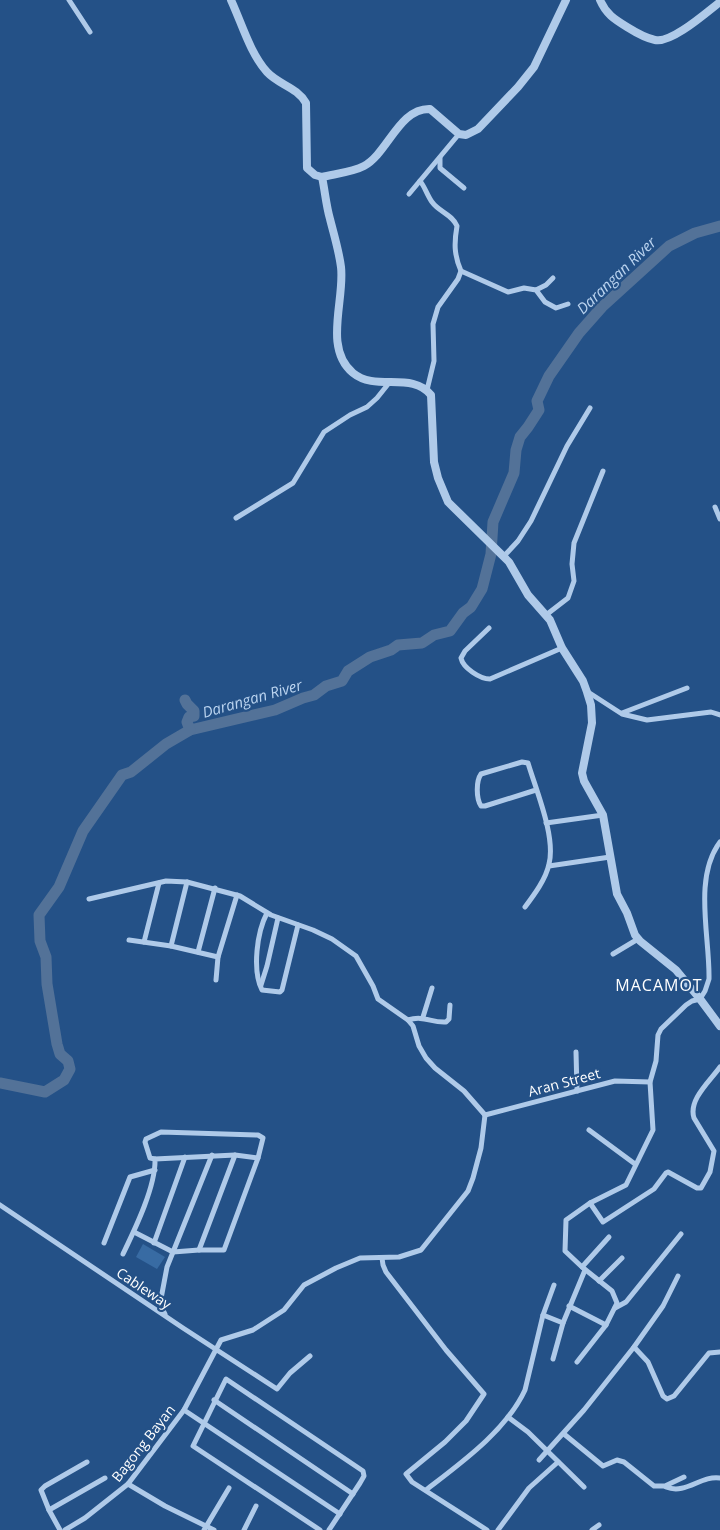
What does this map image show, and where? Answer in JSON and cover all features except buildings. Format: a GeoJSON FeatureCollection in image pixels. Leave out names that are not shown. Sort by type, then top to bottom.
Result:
{"type":"FeatureCollection","features":[{"type":"Feature","properties":{"kind":"street"},"geometry":{"type":"LineString","coordinates":[[69,0],[90,32]]}},
{"type":"Feature","properties":{"kind":"street"},"geometry":{"type":"LineString","coordinates":[[231,0],[258,60],[269,74],[302,96],[306,103],[307,168],[315,175],[322,177],[364,166],[409,116],[416,111],[430,110],[459,134],[466,135],[478,129],[518,87],[534,67],[566,0]]}},
{"type":"Feature","properties":{"kind":"street"},"geometry":{"type":"LineString","coordinates":[[600,0],[604,10],[617,21],[641,35],[656,41],[664,40],[676,34],[720,2]]}},
{"type":"Feature","properties":{"kind":"street"},"geometry":{"type":"LineString","coordinates":[[409,194],[459,134]]}},
{"type":"Feature","properties":{"kind":"street"},"geometry":{"type":"LineString","coordinates":[[440,157],[440,168],[464,188]]}},
{"type":"Feature","properties":{"kind":"street"},"geometry":{"type":"LineString","coordinates":[[322,177],[342,269],[337,334],[341,360],[354,374],[370,382],[419,385],[431,395],[434,462],[438,478],[448,502],[466,522],[485,537],[509,562],[528,594],[550,620],[562,648],[583,681],[591,705],[592,723],[582,773],[584,781],[603,816],[617,894],[627,913],[635,935],[676,970],[700,998],[720,1026]]}},
{"type":"Feature","properties":{"kind":"street"},"geometry":{"type":"LineString","coordinates":[[420,181],[431,201],[450,215],[456,223],[454,245],[461,271],[458,279],[438,307],[433,324],[434,361],[427,390]]}},
{"type":"Feature","properties":{"kind":"street"},"geometry":{"type":"LineString","coordinates":[[461,271],[508,292],[524,288],[536,290],[546,285],[552,278]]}},
{"type":"Feature","properties":{"kind":"street"},"geometry":{"type":"LineString","coordinates":[[536,290],[545,302],[556,308],[568,304]]}},
{"type":"Feature","properties":{"kind":"street"},"geometry":{"type":"LineString","coordinates":[[236,518],[293,483],[324,432],[367,406],[377,398],[389,382]]}},
{"type":"Feature","properties":{"kind":"street"},"geometry":{"type":"LineString","coordinates":[[502,554],[518,541],[531,521],[567,446],[590,408]]}},
{"type":"Feature","properties":{"kind":"street"},"geometry":{"type":"LineString","coordinates":[[546,615],[568,598],[574,581],[572,564],[574,543],[603,471]]}},
{"type":"Feature","properties":{"kind":"street"},"geometry":{"type":"LineString","coordinates":[[715,507],[720,519]]}},
{"type":"Feature","properties":{"kind":"street"},"geometry":{"type":"LineString","coordinates":[[489,628],[461,658],[462,662],[484,679],[490,679],[562,648]]}},
{"type":"Feature","properties":{"kind":"street"},"geometry":{"type":"LineString","coordinates":[[622,714],[687,688]]}},
{"type":"Feature","properties":{"kind":"street"},"geometry":{"type":"LineString","coordinates":[[587,692],[622,714],[647,720],[711,712],[720,715]]}},
{"type":"Feature","properties":{"kind":"street"},"geometry":{"type":"LineString","coordinates":[[525,907],[549,866],[550,847],[546,822],[528,763],[522,762],[481,774],[478,780],[478,802],[481,806],[536,790]]}},
{"type":"Feature","properties":{"kind":"street"},"geometry":{"type":"LineString","coordinates":[[546,822],[603,816]]}},
{"type":"Feature","properties":{"kind":"street"},"geometry":{"type":"LineString","coordinates":[[577,1362],[606,1325],[617,1303],[612,1291],[583,1269],[565,1251],[566,1220],[590,1204],[626,1185],[652,1130],[650,1082],[656,1061],[658,1036],[661,1029],[686,1005],[700,998],[705,991],[709,979],[705,894],[708,864],[713,851],[720,842]]}},
{"type":"Feature","properties":{"kind":"street"},"geometry":{"type":"LineString","coordinates":[[549,866],[610,857]]}},
{"type":"Feature","properties":{"kind":"street"},"geometry":{"type":"LineString","coordinates":[[89,899],[166,881],[187,882],[237,895],[266,913],[332,939],[356,956],[378,998],[408,1020],[426,1058],[435,1068],[464,1090],[485,1115],[481,1148],[474,1178],[468,1191],[421,1250],[399,1257],[360,1258],[331,1271],[304,1285],[284,1310],[253,1330],[221,1340],[215,1348]]}},
{"type":"Feature","properties":{"kind":"street"},"geometry":{"type":"LineString","coordinates":[[171,946],[187,882]]}},
{"type":"Feature","properties":{"kind":"street"},"geometry":{"type":"LineString","coordinates":[[144,942],[159,883]]}},
{"type":"Feature","properties":{"kind":"street"},"geometry":{"type":"LineString","coordinates":[[198,952],[215,888]]}},
{"type":"Feature","properties":{"kind":"street"},"geometry":{"type":"LineString","coordinates":[[216,980],[218,957],[237,895]]}},
{"type":"Feature","properties":{"kind":"street"},"geometry":{"type":"LineString","coordinates":[[266,913],[256,954],[262,990],[280,992],[282,990],[298,925]]}},
{"type":"Feature","properties":{"kind":"street"},"geometry":{"type":"LineString","coordinates":[[260,987],[278,918]]}},
{"type":"Feature","properties":{"kind":"street"},"geometry":{"type":"LineString","coordinates":[[614,954],[638,939]]}},
{"type":"Feature","properties":{"kind":"street"},"geometry":{"type":"LineString","coordinates":[[129,940],[171,946],[218,957]]}},
{"type":"Feature","properties":{"kind":"street"},"geometry":{"type":"LineString","coordinates":[[423,1018],[432,988]]}},
{"type":"Feature","properties":{"kind":"street"},"geometry":{"type":"LineString","coordinates":[[408,1020],[416,1017],[446,1022],[449,1019],[450,1005]]}},
{"type":"Feature","properties":{"kind":"street"},"geometry":{"type":"LineString","coordinates":[[576,1052],[577,1091]]}},
{"type":"Feature","properties":{"kind":"street"},"geometry":{"type":"LineString","coordinates":[[590,1204],[603,1222],[654,1189],[668,1172],[697,1188],[701,1188],[710,1172],[714,1151],[692,1112],[699,1095],[720,1067]]}},
{"type":"Feature","properties":{"kind":"street","name":"Aran Street"},"geometry":{"type":"LineString","coordinates":[[485,1115],[615,1080],[650,1082]]}},
{"type":"Feature","properties":{"kind":"street"},"geometry":{"type":"LineString","coordinates":[[588,1130],[635,1164]]}},
{"type":"Feature","properties":{"kind":"street"},"geometry":{"type":"LineString","coordinates":[[134,1232],[173,1252],[224,1250],[258,1158],[263,1138],[258,1134],[161,1132],[145,1142],[150,1158],[235,1154],[258,1158]]}},
{"type":"Feature","properties":{"kind":"street"},"geometry":{"type":"LineString","coordinates":[[200,1250],[235,1154]]}},
{"type":"Feature","properties":{"kind":"street"},"geometry":{"type":"LineString","coordinates":[[166,1316],[160,1304],[165,1276],[212,1156]]}},
{"type":"Feature","properties":{"kind":"street"},"geometry":{"type":"LineString","coordinates":[[154,1243],[184,1157]]}},
{"type":"Feature","properties":{"kind":"street"},"geometry":{"type":"LineString","coordinates":[[123,1254],[134,1232],[155,1170],[155,1159]]}},
{"type":"Feature","properties":{"kind":"street"},"geometry":{"type":"LineString","coordinates":[[104,1243],[130,1177],[155,1170]]}},
{"type":"Feature","properties":{"kind":"street","name":"Cableway"},"geometry":{"type":"LineString","coordinates":[[0,1205],[277,1389],[290,1372],[310,1356]]}},
{"type":"Feature","properties":{"kind":"street"},"geometry":{"type":"LineString","coordinates":[[615,1308],[626,1302],[680,1234]]}},
{"type":"Feature","properties":{"kind":"street"},"geometry":{"type":"LineString","coordinates":[[553,1359],[563,1323],[583,1269],[609,1237]]}},
{"type":"Feature","properties":{"kind":"street"},"geometry":{"type":"LineString","coordinates":[[382,1258],[382,1265],[386,1272],[446,1350],[484,1394],[466,1421],[445,1442],[406,1474],[412,1482],[487,1530]]}},
{"type":"Feature","properties":{"kind":"street"},"geometry":{"type":"LineString","coordinates":[[600,1281],[622,1258]]}},
{"type":"Feature","properties":{"kind":"street"},"geometry":{"type":"LineString","coordinates":[[539,1460],[564,1434],[634,1347],[663,1306],[678,1276]]}},
{"type":"Feature","properties":{"kind":"street"},"geometry":{"type":"LineString","coordinates":[[426,1490],[479,1448],[508,1417],[520,1400],[525,1390],[543,1315],[554,1285]]}},
{"type":"Feature","properties":{"kind":"street"},"geometry":{"type":"LineString","coordinates":[[570,1306],[606,1325]]}},
{"type":"Feature","properties":{"kind":"street"},"geometry":{"type":"LineString","coordinates":[[543,1315],[563,1323]]}},
{"type":"Feature","properties":{"kind":"street"},"geometry":{"type":"LineString","coordinates":[[634,1347],[648,1362],[663,1396],[667,1399],[674,1396],[709,1353],[720,1352]]}},
{"type":"Feature","properties":{"kind":"street","name":"Bagong Bayan"},"geometry":{"type":"LineString","coordinates":[[65,1530],[85,1518],[128,1484],[184,1410],[215,1348]]}},
{"type":"Feature","properties":{"kind":"street"},"geometry":{"type":"LineString","coordinates":[[320,1530],[194,1447],[203,1423],[224,1381],[228,1380],[354,1464],[364,1473],[353,1494],[329,1530]]}},
{"type":"Feature","properties":{"kind":"street"},"geometry":{"type":"LineString","coordinates":[[214,1400],[353,1494]]}},
{"type":"Feature","properties":{"kind":"street"},"geometry":{"type":"LineString","coordinates":[[184,1410],[340,1514]]}},
{"type":"Feature","properties":{"kind":"street"},"geometry":{"type":"LineString","coordinates":[[508,1417],[528,1432],[584,1487]]}},
{"type":"Feature","properties":{"kind":"street"},"geometry":{"type":"LineString","coordinates":[[564,1434],[603,1466],[617,1460],[624,1462],[654,1486],[665,1486],[675,1489],[698,1484],[710,1478],[720,1478]]}},
{"type":"Feature","properties":{"kind":"street"},"geometry":{"type":"LineString","coordinates":[[60,1530],[41,1491],[87,1462]]}},
{"type":"Feature","properties":{"kind":"street"},"geometry":{"type":"LineString","coordinates":[[498,1530],[529,1488],[558,1462]]}},
{"type":"Feature","properties":{"kind":"street"},"geometry":{"type":"LineString","coordinates":[[665,1486],[684,1477]]}},
{"type":"Feature","properties":{"kind":"street"},"geometry":{"type":"LineString","coordinates":[[49,1510],[104,1478]]}},
{"type":"Feature","properties":{"kind":"street"},"geometry":{"type":"LineString","coordinates":[[128,1484],[205,1528],[214,1530]]}},
{"type":"Feature","properties":{"kind":"street"},"geometry":{"type":"LineString","coordinates":[[205,1528],[228,1488]]}},
{"type":"Feature","properties":{"kind":"street"},"geometry":{"type":"LineString","coordinates":[[244,1530],[256,1506]]}},
{"type":"Feature","properties":{"kind":"street"},"geometry":{"type":"LineString","coordinates":[[592,1530],[599,1526]]}},
{"type":"Feature","properties":{"kind":"shaded area"},"geometry":{"type":"Polygon","coordinates":[[[143,1244],[165,1257],[157,1269],[136,1257],[143,1244]]]}},
{"type":"Feature","properties":{"kind":"waterway","name":"Darangan River"},"geometry":{"type":"LineString","coordinates":[[190,730],[275,710],[314,695],[326,686],[342,681],[348,671],[370,657],[391,650],[398,645],[422,643],[434,635],[450,631],[463,613],[471,607],[482,589],[491,554],[493,522],[514,473],[516,450],[520,437],[539,410],[537,401],[549,376],[579,333],[602,307],[669,246],[695,233],[720,226]]}},
{"type":"Feature","properties":{"kind":"waterway","name":"Darangan River"},"geometry":{"type":"LineString","coordinates":[[0,1083],[45,1092],[64,1080],[70,1069],[68,1061],[60,1054],[57,1044],[47,984],[46,957],[40,941],[39,915],[59,887],[83,831],[122,775],[131,772],[166,744],[190,730],[187,722],[189,717],[194,716],[194,711],[185,700]]}},
{"type":"Feature","properties":{"kind":"district","name":"MACAMOT"},"geometry":{"type":"Point","coordinates":[659,985]}}]}
